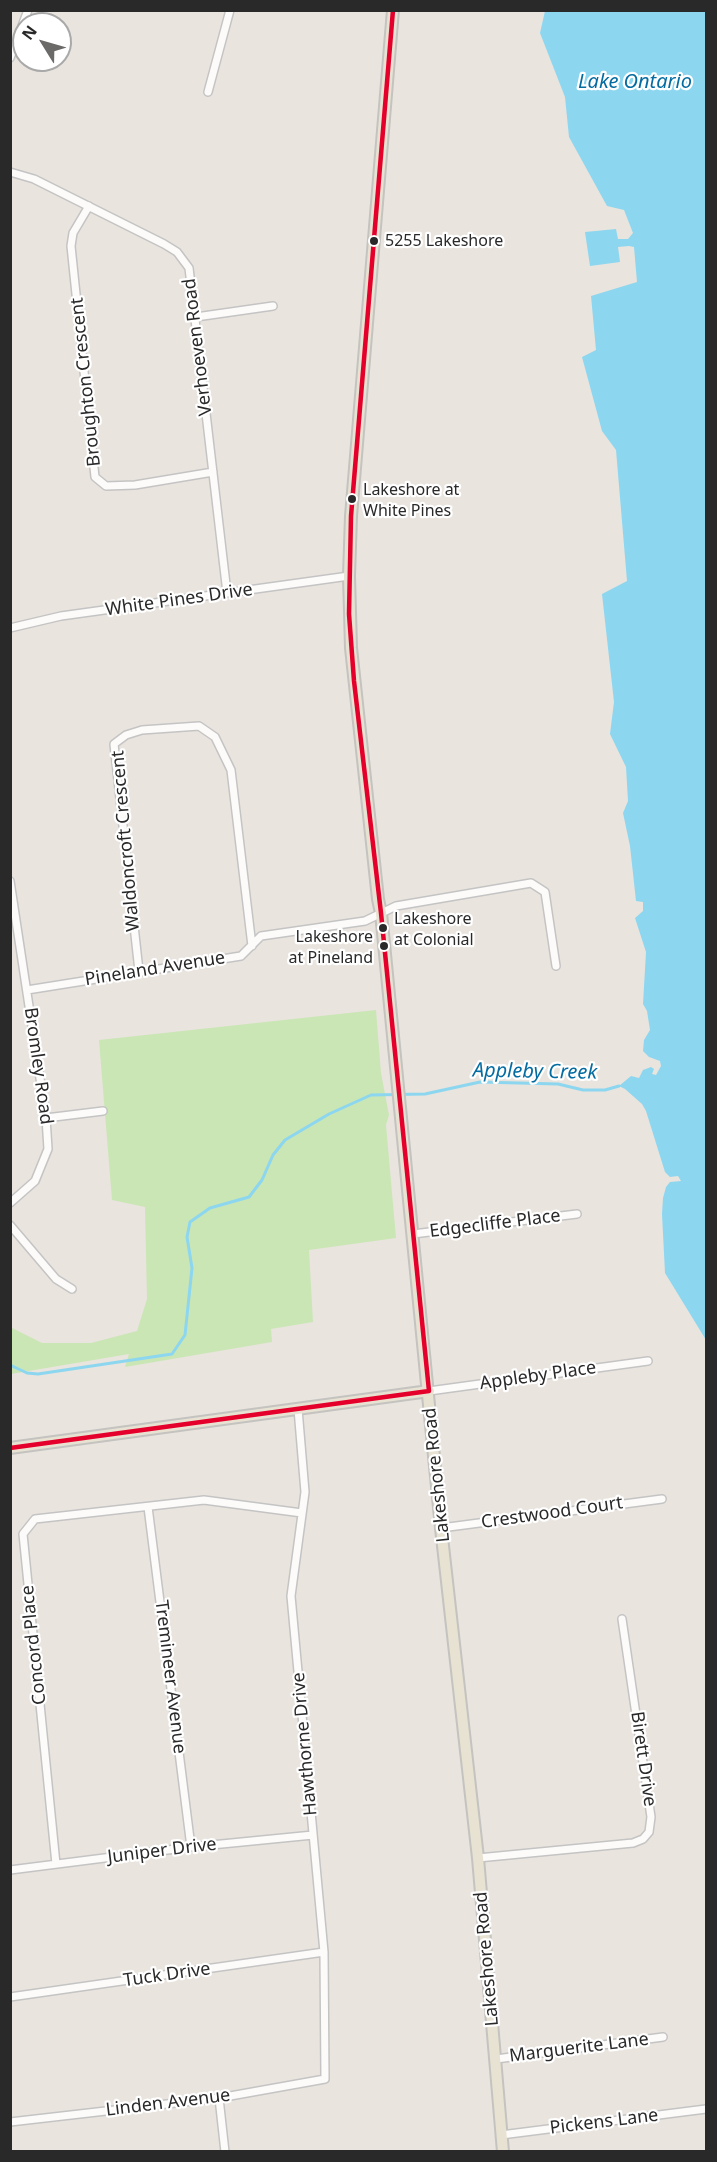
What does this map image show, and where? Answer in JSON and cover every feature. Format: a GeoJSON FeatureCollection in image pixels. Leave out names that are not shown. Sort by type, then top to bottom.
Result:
{"type":"FeatureCollection","features":[{"type":"Feature","properties":{"kind":"main road","name":"Lakeshore Road"},"geometry":{"type":"LineString","coordinates":[[393,10],[353,480],[349,576],[352,659],[381,913],[441,1528],[478,1858],[502,2151]]}},
{"type":"Feature","properties":{"kind":"main road"},"geometry":{"type":"LineString","coordinates":[[10,1448],[429,1391]]}},
{"type":"Feature","properties":{"kind":"street"},"geometry":{"type":"LineString","coordinates":[[10,58],[28,10]]}},
{"type":"Feature","properties":{"kind":"street"},"geometry":{"type":"LineString","coordinates":[[208,92],[230,10]]}},
{"type":"Feature","properties":{"kind":"street","name":"Verhoeven Road"},"geometry":{"type":"LineString","coordinates":[[10,172],[34,179],[177,252],[189,268],[227,593]]}},
{"type":"Feature","properties":{"kind":"street","name":"Broughton Crescent"},"geometry":{"type":"LineString","coordinates":[[88,206],[74,233],[71,246],[96,477],[106,486],[213,472]]}},
{"type":"Feature","properties":{"kind":"street"},"geometry":{"type":"LineString","coordinates":[[196,317],[273,306]]}},
{"type":"Feature","properties":{"kind":"street","name":"White Pines Drive"},"geometry":{"type":"LineString","coordinates":[[10,628],[61,616],[349,576]]}},
{"type":"Feature","properties":{"kind":"street","name":"Waldoncroft Crescent"},"geometry":{"type":"LineString","coordinates":[[139,971],[114,744],[126,735],[142,730],[199,726],[214,737],[219,746],[231,770],[252,946]]}},
{"type":"Feature","properties":{"kind":"street","name":"Bromley Road"},"geometry":{"type":"LineString","coordinates":[[10,881],[46,1118],[48,1149],[35,1181],[10,1203]]}},
{"type":"Feature","properties":{"kind":"street","name":"Pineland Avenue"},"geometry":{"type":"LineString","coordinates":[[27,990],[241,956],[261,936],[365,921],[396,906],[531,883],[545,892],[556,966]]}},
{"type":"Feature","properties":{"kind":"street"},"geometry":{"type":"LineString","coordinates":[[46,1118],[103,1111]]}},
{"type":"Feature","properties":{"kind":"street","name":"Edgecliffe Place"},"geometry":{"type":"LineString","coordinates":[[413,1234],[577,1214]]}},
{"type":"Feature","properties":{"kind":"street"},"geometry":{"type":"LineString","coordinates":[[10,1225],[56,1279],[72,1289]]}},
{"type":"Feature","properties":{"kind":"street","name":"Appleby Place"},"geometry":{"type":"LineString","coordinates":[[429,1391],[648,1361]]}},
{"type":"Feature","properties":{"kind":"street","name":"Hawthorne Drive"},"geometry":{"type":"LineString","coordinates":[[298,1409],[305,1481],[291,1596],[324,1952],[325,2079]]}},
{"type":"Feature","properties":{"kind":"street","name":"Crestwood Court"},"geometry":{"type":"LineString","coordinates":[[441,1528],[662,1499]]}},
{"type":"Feature","properties":{"kind":"street","name":"Concord Place"},"geometry":{"type":"LineString","coordinates":[[56,1864],[23,1534],[34,1519],[204,1500],[302,1514]]}},
{"type":"Feature","properties":{"kind":"street","name":"Tremineer Avenue"},"geometry":{"type":"LineString","coordinates":[[148,1507],[191,1847]]}},
{"type":"Feature","properties":{"kind":"street","name":"Birett Drive"},"geometry":{"type":"LineString","coordinates":[[478,1858],[633,1843],[643,1839],[649,1832],[651,1817],[622,1619]]}},
{"type":"Feature","properties":{"kind":"street","name":"Juniper Drive"},"geometry":{"type":"LineString","coordinates":[[10,1870],[191,1847],[313,1835]]}},
{"type":"Feature","properties":{"kind":"street","name":"Tuck Drive"},"geometry":{"type":"LineString","coordinates":[[10,1997],[324,1952]]}},
{"type":"Feature","properties":{"kind":"street","name":"Marguerite Lane"},"geometry":{"type":"LineString","coordinates":[[496,2059],[663,2037]]}},
{"type":"Feature","properties":{"kind":"street","name":"Linden Avenue"},"geometry":{"type":"LineString","coordinates":[[10,2122],[219,2098],[325,2079]]}},
{"type":"Feature","properties":{"kind":"street"},"geometry":{"type":"LineString","coordinates":[[219,2098],[225,2151]]}},
{"type":"Feature","properties":{"kind":"street","name":"Pickens Lane"},"geometry":{"type":"LineString","coordinates":[[501,2135],[706,2109]]}},
{"type":"Feature","properties":{"kind":"green space"},"geometry":{"type":"Polygon","coordinates":[[[376,1010],[381,1073],[389,1115],[386,1125],[396,1238],[309,1250],[313,1322],[271,1329],[272,1342],[125,1367],[129,1354],[11,1374],[10,1327],[42,1343],[91,1343],[137,1331],[147,1299],[145,1207],[112,1200],[99,1040],[376,1010]]]}},
{"type":"Feature","properties":{"kind":"water","name":"Lake Ontario"},"geometry":{"type":"Polygon","coordinates":[[[545,11],[706,11],[706,1340],[665,1273],[663,1198],[670,1182],[681,1181],[678,1176],[670,1177],[665,1172],[642,1104],[619,1086],[631,1076],[639,1078],[643,1070],[651,1067],[654,1069],[652,1074],[656,1075],[661,1066],[660,1061],[649,1057],[643,1051],[644,1040],[650,1030],[647,1011],[643,1004],[646,952],[635,918],[643,911],[643,902],[636,901],[630,846],[623,813],[628,801],[626,767],[610,734],[614,702],[602,594],[627,581],[616,450],[602,431],[582,357],[596,350],[591,296],[637,282],[634,247],[618,247],[620,262],[590,266],[585,232],[616,229],[618,239],[628,239],[633,233],[624,210],[607,206],[569,137],[565,97],[540,33],[545,11]]]}},
{"type":"Feature","properties":{"kind":"waterway","name":"Appleby Creek"},"geometry":{"type":"LineString","coordinates":[[10,1365],[27,1373],[38,1374],[172,1354],[185,1335],[192,1268],[187,1237],[190,1222],[210,1208],[249,1197],[262,1180],[273,1155],[285,1140],[329,1114],[371,1095],[425,1094],[480,1082],[558,1084],[583,1090],[605,1090],[619,1086]]}},
{"type":"Feature","properties":{"kind":"transit line"},"geometry":{"type":"LineString","coordinates":[[10,1448],[429,1391],[381,913],[354,681],[349,614],[351,516],[393,10]]}},
{"type":"Feature","properties":{"kind":"place","name":"5255 Lakeshore"},"geometry":{"type":"Point","coordinates":[374,241]}},
{"type":"Feature","properties":{"kind":"place","name":"Lakeshore at White Pines"},"geometry":{"type":"Point","coordinates":[352,499]}},
{"type":"Feature","properties":{"kind":"place","name":"Lakeshore at Colonial"},"geometry":{"type":"Point","coordinates":[383,928]}},
{"type":"Feature","properties":{"kind":"place","name":"Lakeshore at Pineland"},"geometry":{"type":"Point","coordinates":[384,946]}}]}
